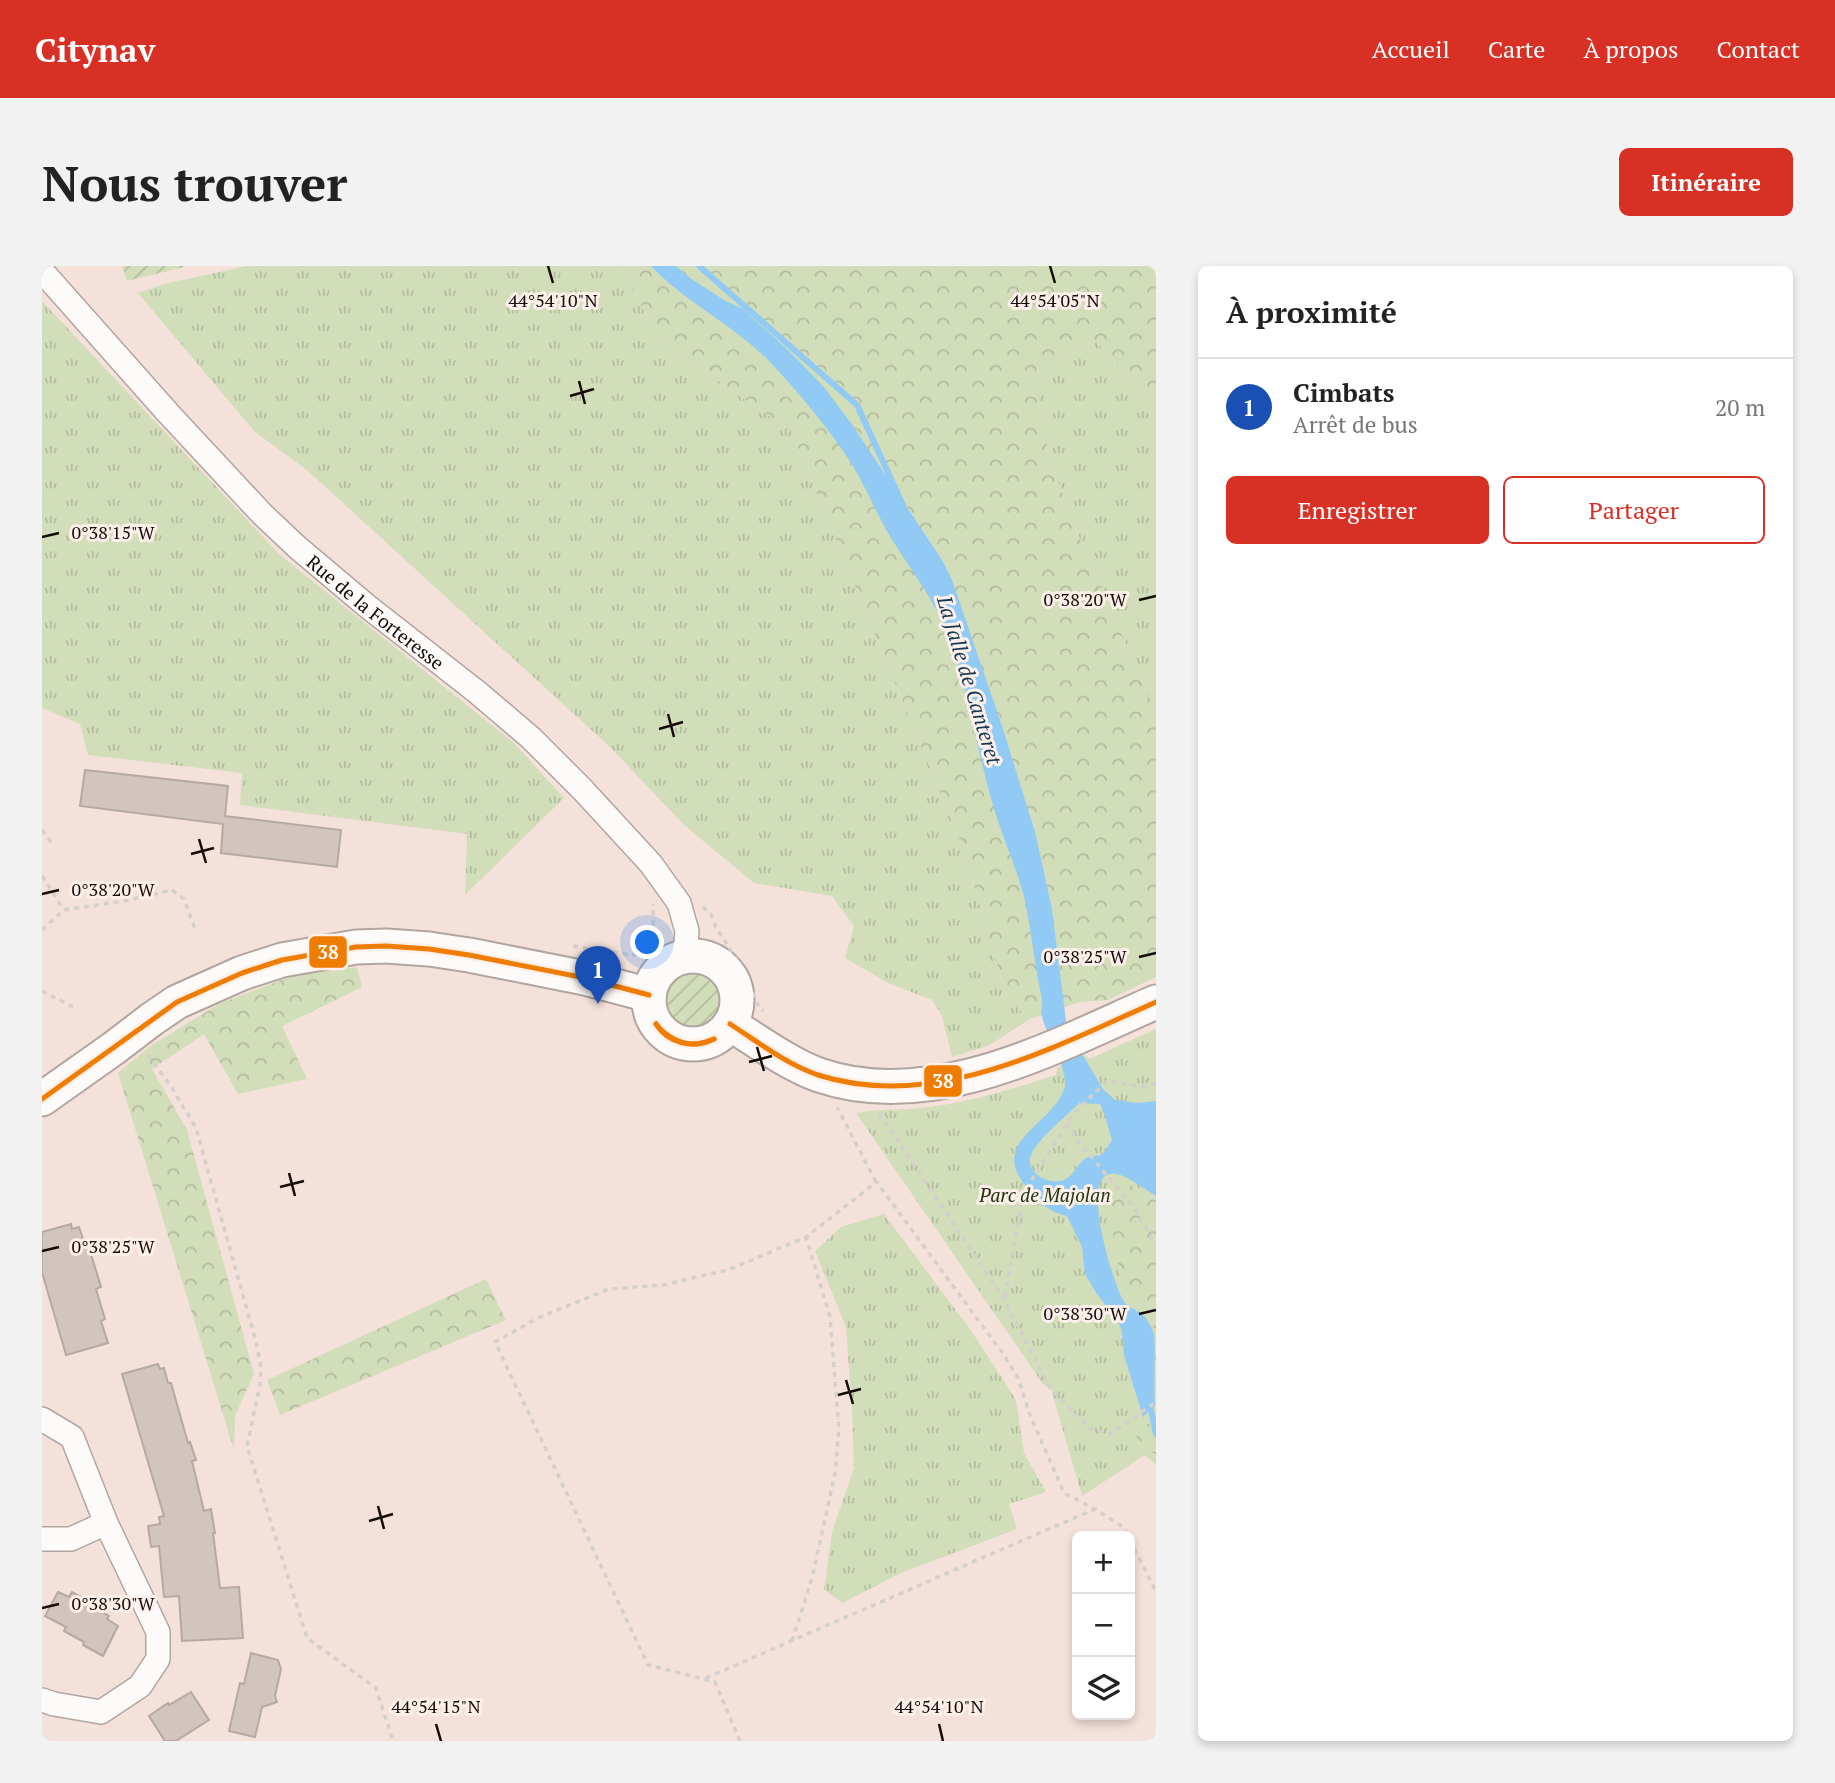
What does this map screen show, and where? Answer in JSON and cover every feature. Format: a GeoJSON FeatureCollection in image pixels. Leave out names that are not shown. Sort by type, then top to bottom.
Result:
{"type":"FeatureCollection","features":[{"type":"Feature","properties":{"kind":"main road"},"geometry":{"type":"LineString","coordinates":[[42,1099],[177,1002],[242,973],[282,960],[356,947],[397,946],[469,955],[585,978],[649,995]]}},
{"type":"Feature","properties":{"kind":"main road"},"geometry":{"type":"LineString","coordinates":[[685,956],[700,956],[725,970],[733,982],[737,996],[736,1011],[730,1024],[720,1035],[707,1042],[692,1045],[665,1035],[655,1023],[649,1009],[649,995],[660,969],[685,956]]}},
{"type":"Feature","properties":{"kind":"main road"},"geometry":{"type":"LineString","coordinates":[[730,1024],[817,1075],[849,1083],[918,1085],[1001,1068],[1156,1002]]}},
{"type":"Feature","properties":{"kind":"street","name":"Rue de la Forteresse"},"geometry":{"type":"LineString","coordinates":[[42,271],[262,514],[367,606],[531,738],[582,789],[651,864],[679,903],[687,930],[685,956]]}},
{"type":"Feature","properties":{"kind":"street"},"geometry":{"type":"LineString","coordinates":[[42,1419],[72,1437],[106,1523],[158,1632],[158,1659],[140,1686],[101,1712],[42,1700]]}},
{"type":"Feature","properties":{"kind":"street"},"geometry":{"type":"LineString","coordinates":[[42,1539],[71,1539],[106,1523]]}},
{"type":"Feature","properties":{"kind":"path"},"geometry":{"type":"LineString","coordinates":[[42,830],[52,844]]}},
{"type":"Feature","properties":{"kind":"path"},"geometry":{"type":"LineString","coordinates":[[42,876],[64,910]]}},
{"type":"Feature","properties":{"kind":"path"},"geometry":{"type":"LineString","coordinates":[[42,930],[64,910],[172,890],[184,899],[195,929]]}},
{"type":"Feature","properties":{"kind":"path"},"geometry":{"type":"LineString","coordinates":[[717,930],[740,966],[759,1007],[768,1016]]}},
{"type":"Feature","properties":{"kind":"path"},"geometry":{"type":"LineString","coordinates":[[622,954],[641,954],[648,947],[653,931]]}},
{"type":"Feature","properties":{"kind":"path"},"geometry":{"type":"LineString","coordinates":[[42,991],[75,1008]]}},
{"type":"Feature","properties":{"kind":"path"},"geometry":{"type":"LineString","coordinates":[[133,1034],[170,1085],[196,1128],[261,1367],[260,1385],[247,1446],[307,1638],[376,1688],[393,1741]]}},
{"type":"Feature","properties":{"kind":"path"},"geometry":{"type":"LineString","coordinates":[[1004,1298],[1023,1194],[1074,1113],[1107,1081],[1146,1087],[1156,1083]]}},
{"type":"Feature","properties":{"kind":"path"},"geometry":{"type":"LineString","coordinates":[[837,1108],[875,1180],[1004,1355],[1018,1378],[1030,1415],[1064,1493],[1096,1509],[1125,1531]]}},
{"type":"Feature","properties":{"kind":"path"},"geometry":{"type":"LineString","coordinates":[[877,1109],[1004,1298],[1050,1388],[1090,1429],[1112,1433],[1156,1402]]}},
{"type":"Feature","properties":{"kind":"path"},"geometry":{"type":"LineString","coordinates":[[1068,1122],[1077,1140],[1135,1209],[1156,1245]]}},
{"type":"Feature","properties":{"kind":"path"},"geometry":{"type":"LineString","coordinates":[[740,1741],[715,1682],[648,1665],[495,1342],[538,1318],[609,1289],[663,1285],[728,1270],[806,1237],[869,1188],[875,1180]]}},
{"type":"Feature","properties":{"kind":"path"},"geometry":{"type":"LineString","coordinates":[[792,1641],[812,1578],[835,1474],[839,1429],[831,1317],[806,1237]]}},
{"type":"Feature","properties":{"kind":"path"},"geometry":{"type":"LineString","coordinates":[[704,1679],[1096,1509]]}},
{"type":"Feature","properties":{"kind":"path"},"geometry":{"type":"LineString","coordinates":[[1135,1550],[1156,1592]]}},
{"type":"Feature","properties":{"kind":"green space"},"geometry":{"type":"Polygon","coordinates":[[[122,266],[188,266],[127,281],[122,266]]]}},
{"type":"Feature","properties":{"kind":"green space"},"geometry":{"type":"Polygon","coordinates":[[[247,266],[621,266],[659,340],[791,431],[963,848],[1007,998],[1030,1019],[988,1046],[952,1057],[942,1016],[932,1000],[888,983],[845,958],[854,926],[832,896],[754,883],[684,825],[611,748],[308,471],[254,431],[138,293],[164,284],[247,266]]]}},
{"type":"Feature","properties":{"kind":"green space"},"geometry":{"type":"Polygon","coordinates":[[[621,266],[1156,266],[1156,406],[1095,340],[1035,375],[1047,449],[1071,518],[1156,713],[1156,977],[1108,1000],[1080,1002],[1030,1019],[1007,998],[963,848],[791,431],[659,340],[621,266]]]}},
{"type":"Feature","properties":{"kind":"green space"},"geometry":{"type":"Polygon","coordinates":[[[42,301],[280,555],[514,743],[564,798],[465,895],[467,834],[240,805],[242,773],[88,755],[80,724],[42,708],[42,301]]]}},
{"type":"Feature","properties":{"kind":"green space"},"geometry":{"type":"Polygon","coordinates":[[[1095,340],[1156,406],[1156,713],[1071,518],[1047,449],[1035,375],[1095,340]]]}},
{"type":"Feature","properties":{"kind":"green space"},"geometry":{"type":"Polygon","coordinates":[[[357,967],[362,987],[282,1026],[307,1079],[238,1094],[204,1034],[152,1069],[187,1130],[254,1374],[235,1416],[234,1450],[118,1073],[149,1047],[219,1004],[292,976],[357,967]]]}},
{"type":"Feature","properties":{"kind":"green space"},"geometry":{"type":"Polygon","coordinates":[[[686,970],[698,970],[714,978],[720,988],[720,1012],[714,1022],[698,1030],[686,1030],[670,1022],[662,1006],[662,994],[670,978],[686,970]]]}},
{"type":"Feature","properties":{"kind":"green space","name":"Parc de Majolan"},"geometry":{"type":"Polygon","coordinates":[[[1156,1029],[1156,1465],[1145,1455],[1082,1496],[1051,1389],[1043,1384],[856,1113],[939,1106],[1006,1090],[1056,1075],[1057,1068],[1085,1055],[1089,1059],[1156,1029]]]}},
{"type":"Feature","properties":{"kind":"green space"},"geometry":{"type":"Polygon","coordinates":[[[1120,1180],[1156,1200],[1156,1378],[1152,1317],[1120,1275],[1106,1195],[1120,1180]]]}},
{"type":"Feature","properties":{"kind":"green space"},"geometry":{"type":"Polygon","coordinates":[[[884,1214],[970,1329],[1016,1400],[1024,1453],[1046,1492],[1009,1504],[1017,1529],[901,1573],[842,1603],[824,1589],[832,1532],[854,1468],[846,1327],[815,1251],[841,1227],[884,1214]]]}},
{"type":"Feature","properties":{"kind":"green space"},"geometry":{"type":"Polygon","coordinates":[[[486,1279],[506,1320],[280,1415],[267,1380],[486,1279]]]}},
{"type":"Feature","properties":{"kind":"green space"},"geometry":{"type":"Polygon","coordinates":[[[1156,1422],[1156,1456],[1128,1429],[1156,1422]]]}},
{"type":"Feature","properties":{"kind":"water"},"geometry":{"type":"Polygon","coordinates":[[[651,266],[676,266],[724,300],[743,309],[823,386],[851,423],[942,560],[952,580],[1035,832],[1052,909],[1067,1029],[1103,1089],[1115,1100],[1139,1103],[1156,1101],[1156,1196],[1127,1178],[1114,1174],[1109,1174],[1101,1181],[1098,1195],[1102,1233],[1118,1290],[1125,1303],[1146,1318],[1154,1335],[1155,1405],[1143,1417],[1124,1355],[1118,1321],[1085,1274],[1082,1247],[1067,1216],[1049,1209],[1035,1198],[1018,1174],[1014,1163],[1020,1143],[1058,1100],[1064,1091],[1065,1081],[1041,1015],[1042,997],[1022,890],[996,815],[950,640],[930,598],[888,533],[861,480],[833,436],[770,362],[651,266]],[[1079,1103],[1046,1134],[1031,1155],[1034,1172],[1051,1181],[1063,1180],[1086,1158],[1103,1153],[1112,1140],[1100,1104],[1079,1103]]]}},
{"type":"Feature","properties":{"kind":"building"},"geometry":{"type":"Polygon","coordinates":[[[85,770],[228,786],[225,816],[341,830],[337,867],[221,853],[223,824],[80,806],[85,770]]]}},
{"type":"Feature","properties":{"kind":"building"},"geometry":{"type":"Polygon","coordinates":[[[71,1224],[72,1229],[79,1227],[84,1242],[87,1241],[101,1287],[96,1289],[105,1319],[101,1321],[108,1343],[66,1355],[42,1272],[42,1232],[71,1224]]]}},
{"type":"Feature","properties":{"kind":"building"},"geometry":{"type":"Polygon","coordinates":[[[158,1364],[160,1369],[164,1368],[168,1383],[171,1383],[188,1443],[190,1442],[196,1460],[192,1461],[204,1511],[211,1509],[220,1588],[239,1587],[243,1638],[182,1641],[179,1596],[164,1597],[159,1546],[151,1547],[148,1526],[160,1524],[159,1517],[164,1516],[122,1374],[158,1364]]]}},
{"type":"Feature","properties":{"kind":"building"},"geometry":{"type":"Polygon","coordinates":[[[58,1592],[69,1597],[72,1592],[102,1608],[101,1611],[109,1616],[107,1619],[118,1626],[103,1656],[64,1631],[66,1627],[45,1616],[58,1592]]]}},
{"type":"Feature","properties":{"kind":"building"},"geometry":{"type":"Polygon","coordinates":[[[251,1653],[278,1660],[281,1669],[275,1696],[277,1702],[262,1707],[255,1737],[229,1731],[240,1683],[244,1684],[251,1653]]]}},
{"type":"Feature","properties":{"kind":"building"},"geometry":{"type":"Polygon","coordinates":[[[191,1692],[209,1720],[176,1741],[165,1741],[149,1716],[191,1692]]]}},
{"type":"Feature","properties":{"kind":"waterway","name":"La Jalle de Canteret"},"geometry":{"type":"LineString","coordinates":[[699,266],[857,405],[903,505]]}},
{"type":"Feature","properties":{"kind":"waterway"},"geometry":{"type":"LineString","coordinates":[[1149,1401],[1156,1434]]}},
{"type":"Feature","properties":{"kind":"transit line","name":"38"},"geometry":{"type":"LineString","coordinates":[[42,1099],[177,1002],[242,973],[282,960],[356,947],[429,949],[469,955],[585,978],[649,995]]}},
{"type":"Feature","properties":{"kind":"transit line","name":"38"},"geometry":{"type":"LineString","coordinates":[[730,1024],[783,1059],[818,1075],[862,1084],[905,1086],[992,1070],[1076,1038],[1156,1002]]}},
{"type":"Feature","properties":{"kind":"transit line","name":"38"},"geometry":{"type":"LineString","coordinates":[[656,1024],[669,1036],[685,1043],[697,1044],[714,1039]]}},
{"type":"Feature","properties":{"kind":"transit line","name":"38"},"geometry":{"type":"LineString","coordinates":[[656,1024],[667,1036],[682,1043],[698,1044],[714,1039]]}},
{"type":"Feature","properties":{"kind":"place","name":"Cimbats"},"geometry":{"type":"Point","coordinates":[598,1004]}}]}
